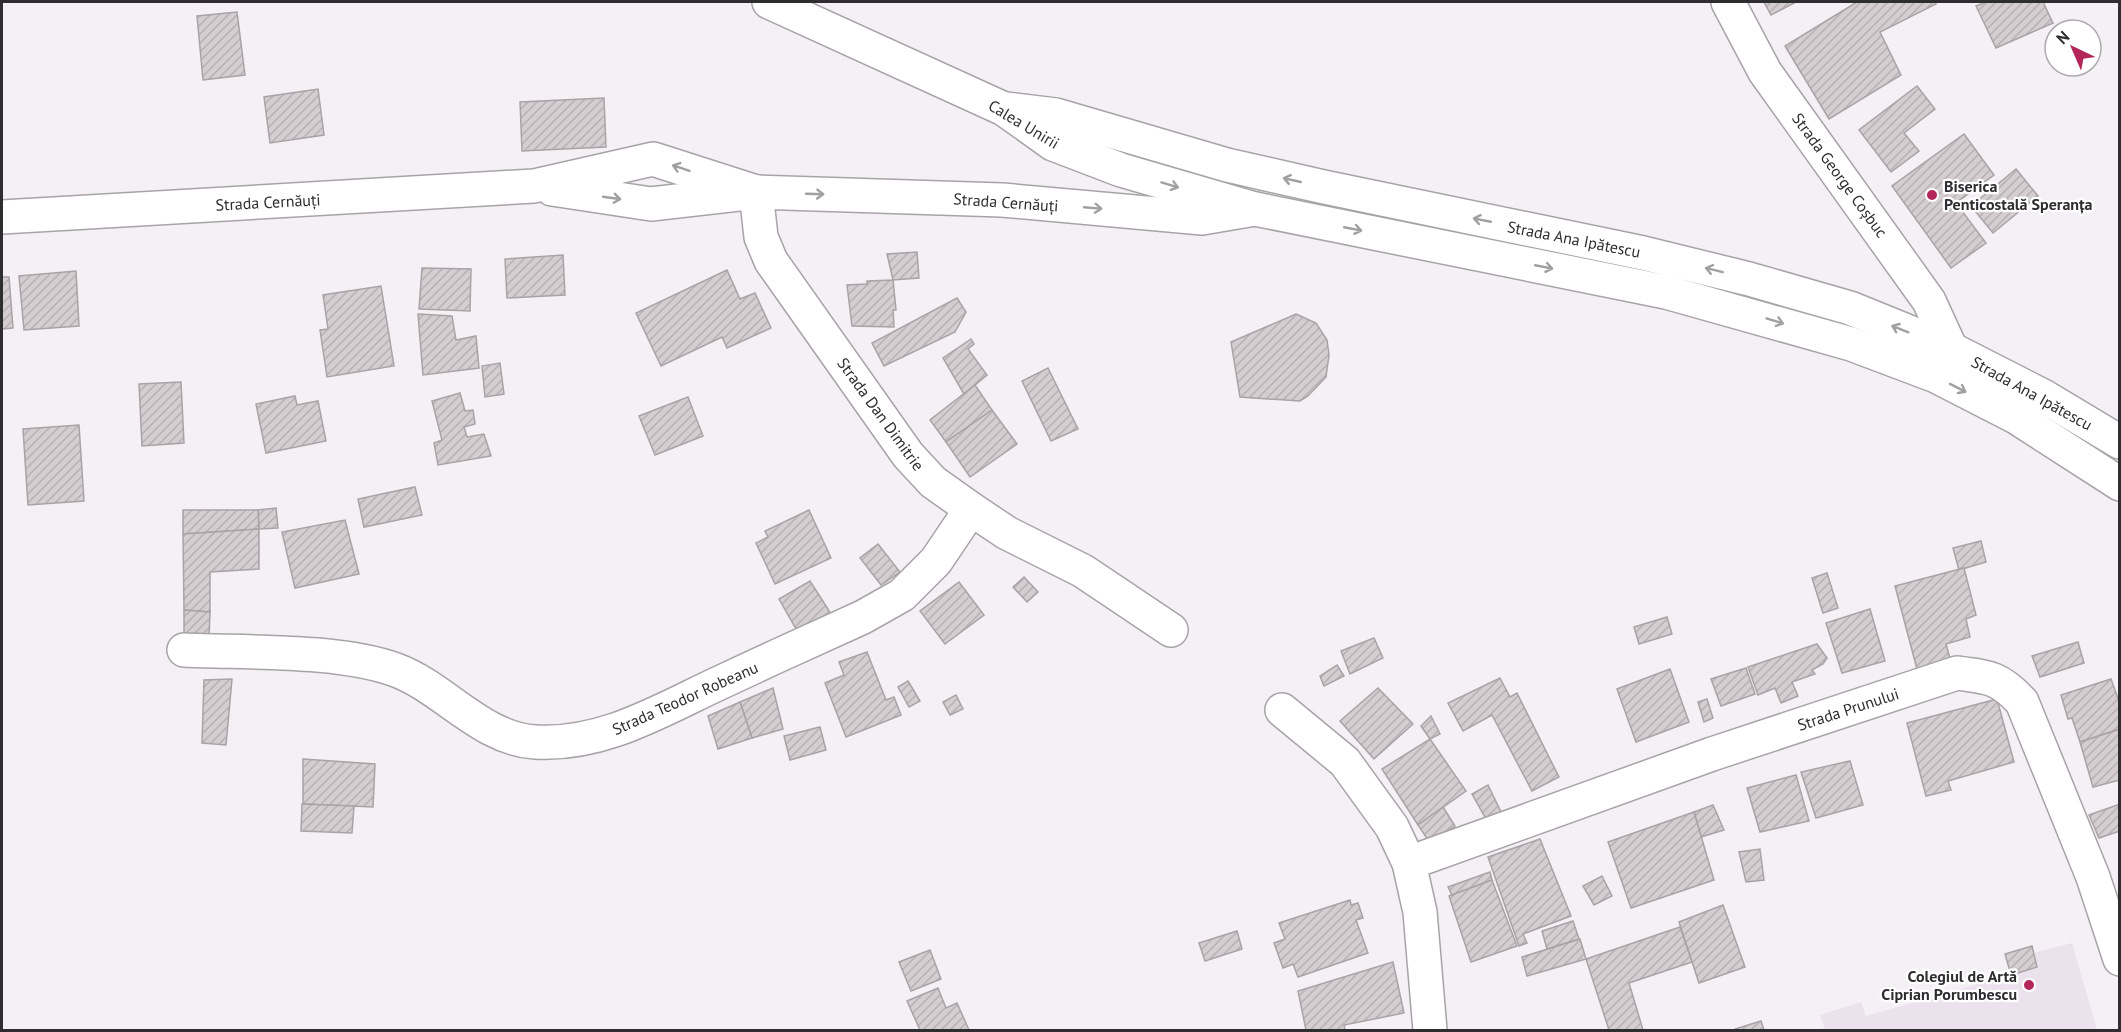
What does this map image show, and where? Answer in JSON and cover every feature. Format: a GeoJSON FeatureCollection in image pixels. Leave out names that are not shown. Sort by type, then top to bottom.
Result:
{"type":"FeatureCollection","features":[{"type":"Feature","properties":{"kind":"street","name":"Calea Unirii"},"geometry":{"type":"LineString","coordinates":[[769,2],[1004,109],[1053,144],[1121,170],[1254,209]]}},
{"type":"Feature","properties":{"kind":"street","name":"Strada George Coșbuc"},"geometry":{"type":"LineString","coordinates":[[1728,2],[1766,72],[1929,301],[1951,349]]}},
{"type":"Feature","properties":{"kind":"street","name":"Strada Ana Ipătescu"},"geometry":{"type":"LineString","coordinates":[[1004,109],[1056,115],[1227,165],[1430,210],[1643,253],[1749,279],[1850,309],[1951,349],[2043,396],[2120,442]]}},
{"type":"Feature","properties":{"kind":"street","name":"Strada Cernăuți"},"geometry":{"type":"LineString","coordinates":[[2,217],[534,186],[653,159],[756,192]]}},
{"type":"Feature","properties":{"kind":"street","name":"Strada Cernăuți"},"geometry":{"type":"LineString","coordinates":[[534,186],[651,204],[756,192],[1002,200],[1202,218],[1254,209]]}},
{"type":"Feature","properties":{"kind":"street","name":"Strada Dan Dimitrie"},"geometry":{"type":"LineString","coordinates":[[756,192],[761,237],[771,261],[908,455],[933,482],[1007,533],[1083,571],[1171,630]]}},
{"type":"Feature","properties":{"kind":"street","name":"Strada Ana Ipătescu"},"geometry":{"type":"LineString","coordinates":[[1254,209],[1666,292],[1851,344],[1936,376],[2016,417],[2120,484]]}},
{"type":"Feature","properties":{"kind":"street","name":"Strada Teodor Robeanu"},"geometry":{"type":"LineString","coordinates":[[184,650],[345,658],[394,669],[424,682],[493,730],[533,742],[574,741],[619,729],[863,616],[902,595],[936,561],[971,509]]}},
{"type":"Feature","properties":{"kind":"street","name":"Strada Prunului"},"geometry":{"type":"LineString","coordinates":[[1409,863],[1701,758],[1957,673],[1975,675],[2006,684],[2022,702],[2093,877],[2120,959]]}},
{"type":"Feature","properties":{"kind":"street"},"geometry":{"type":"LineString","coordinates":[[1282,711],[1345,762],[1392,827],[1409,863],[1420,912],[1430,1030]]}},
{"type":"Feature","properties":{"kind":"shaded area","name":"Colegiul de Artă Ciprian Porumbescu"},"geometry":{"type":"Polygon","coordinates":[[[2072,943],[2097,1030],[1825,1030],[1820,1015],[1861,1002],[1866,1016],[2037,967],[2034,953],[2072,943]]]}},
{"type":"Feature","properties":{"kind":"building"},"geometry":{"type":"Polygon","coordinates":[[[1764,2],[1796,2],[1771,15],[1764,2]]]}},
{"type":"Feature","properties":{"kind":"building"},"geometry":{"type":"Polygon","coordinates":[[[1857,2],[1935,2],[1936,4],[1880,32],[1901,75],[1829,119],[1785,46],[1857,2]]]}},
{"type":"Feature","properties":{"kind":"building"},"geometry":{"type":"Polygon","coordinates":[[[1986,2],[2043,2],[2051,18],[2043,18],[2043,27],[1996,48],[1976,6],[1986,2]]]}},
{"type":"Feature","properties":{"kind":"building"},"geometry":{"type":"Polygon","coordinates":[[[237,12],[245,75],[203,80],[197,16],[237,12]]]}},
{"type":"Feature","properties":{"kind":"building"},"geometry":{"type":"Polygon","coordinates":[[[1917,86],[1935,109],[1904,133],[1919,151],[1891,172],[1859,130],[1917,86]]]}},
{"type":"Feature","properties":{"kind":"building"},"geometry":{"type":"Polygon","coordinates":[[[318,89],[324,135],[270,143],[264,97],[318,89]]]}},
{"type":"Feature","properties":{"kind":"building"},"geometry":{"type":"Polygon","coordinates":[[[604,98],[606,147],[522,151],[520,102],[604,98]]]}},
{"type":"Feature","properties":{"kind":"building","name":"Biserica Penticostală Speranța"},"geometry":{"type":"Polygon","coordinates":[[[1964,134],[1994,175],[1956,203],[1986,243],[1951,268],[1892,186],[1964,134]]]}},
{"type":"Feature","properties":{"kind":"building"},"geometry":{"type":"Polygon","coordinates":[[[2016,169],[2038,196],[1993,233],[1971,206],[2016,169]]]}},
{"type":"Feature","properties":{"kind":"building"},"geometry":{"type":"Polygon","coordinates":[[[917,252],[919,278],[893,280],[887,254],[917,252]]]}},
{"type":"Feature","properties":{"kind":"building"},"geometry":{"type":"Polygon","coordinates":[[[563,255],[565,295],[507,298],[505,259],[563,255]]]}},
{"type":"Feature","properties":{"kind":"building"},"geometry":{"type":"Polygon","coordinates":[[[422,268],[471,269],[470,311],[419,309],[422,268]]]}},
{"type":"Feature","properties":{"kind":"building"},"geometry":{"type":"Polygon","coordinates":[[[727,270],[740,299],[755,293],[771,328],[727,348],[722,337],[661,366],[636,313],[727,270]]]}},
{"type":"Feature","properties":{"kind":"building"},"geometry":{"type":"Polygon","coordinates":[[[76,271],[79,326],[24,330],[19,276],[76,271]]]}},
{"type":"Feature","properties":{"kind":"building"},"geometry":{"type":"Polygon","coordinates":[[[2,277],[9,277],[13,328],[2,329],[2,277]]]}},
{"type":"Feature","properties":{"kind":"building"},"geometry":{"type":"Polygon","coordinates":[[[893,280],[896,310],[893,310],[894,327],[852,326],[847,285],[867,284],[867,281],[893,280]]]}},
{"type":"Feature","properties":{"kind":"building"},"geometry":{"type":"Polygon","coordinates":[[[381,286],[394,366],[327,377],[320,330],[328,329],[323,295],[381,286]]]}},
{"type":"Feature","properties":{"kind":"building"},"geometry":{"type":"Polygon","coordinates":[[[957,298],[966,312],[955,332],[884,366],[872,343],[957,298]]]}},
{"type":"Feature","properties":{"kind":"building"},"geometry":{"type":"Polygon","coordinates":[[[418,314],[452,316],[456,340],[476,336],[479,368],[423,375],[418,314]]]}},
{"type":"Feature","properties":{"kind":"building"},"geometry":{"type":"Polygon","coordinates":[[[1296,314],[1316,323],[1327,340],[1329,355],[1326,377],[1300,401],[1240,397],[1231,342],[1296,314]]]}},
{"type":"Feature","properties":{"kind":"building"},"geometry":{"type":"Polygon","coordinates":[[[971,339],[974,344],[968,349],[987,375],[964,394],[943,358],[971,339]]]}},
{"type":"Feature","properties":{"kind":"building"},"geometry":{"type":"Polygon","coordinates":[[[500,363],[504,394],[485,397],[482,366],[500,363]]]}},
{"type":"Feature","properties":{"kind":"building"},"geometry":{"type":"Polygon","coordinates":[[[1048,368],[1078,429],[1051,441],[1022,381],[1048,368]]]}},
{"type":"Feature","properties":{"kind":"building"},"geometry":{"type":"Polygon","coordinates":[[[181,382],[184,443],[142,446],[139,384],[181,382]]]}},
{"type":"Feature","properties":{"kind":"building"},"geometry":{"type":"Polygon","coordinates":[[[975,385],[992,410],[946,442],[930,420],[975,385]]]}},
{"type":"Feature","properties":{"kind":"building"},"geometry":{"type":"Polygon","coordinates":[[[460,393],[465,411],[473,410],[475,424],[464,427],[467,437],[484,434],[491,456],[438,465],[434,443],[442,440],[432,401],[460,393]]]}},
{"type":"Feature","properties":{"kind":"building"},"geometry":{"type":"Polygon","coordinates":[[[295,396],[297,405],[318,401],[326,441],[266,453],[256,404],[295,396]]]}},
{"type":"Feature","properties":{"kind":"building"},"geometry":{"type":"Polygon","coordinates":[[[688,397],[703,436],[655,455],[639,416],[688,397]]]}},
{"type":"Feature","properties":{"kind":"building"},"geometry":{"type":"Polygon","coordinates":[[[992,410],[1017,444],[970,477],[946,442],[992,410]]]}},
{"type":"Feature","properties":{"kind":"building"},"geometry":{"type":"Polygon","coordinates":[[[79,425],[84,501],[28,505],[23,429],[79,425]]]}},
{"type":"Feature","properties":{"kind":"building"},"geometry":{"type":"Polygon","coordinates":[[[415,487],[422,515],[364,527],[358,499],[415,487]]]}},
{"type":"Feature","properties":{"kind":"building"},"geometry":{"type":"Polygon","coordinates":[[[276,508],[278,528],[259,529],[258,510],[276,508]]]}},
{"type":"Feature","properties":{"kind":"building"},"geometry":{"type":"Polygon","coordinates":[[[183,510],[258,510],[259,529],[183,534],[183,510]]]}},
{"type":"Feature","properties":{"kind":"building"},"geometry":{"type":"Polygon","coordinates":[[[809,510],[831,558],[775,584],[756,543],[768,537],[765,531],[809,510]]]}},
{"type":"Feature","properties":{"kind":"building"},"geometry":{"type":"Polygon","coordinates":[[[345,520],[359,574],[295,588],[282,532],[345,520]]]}},
{"type":"Feature","properties":{"kind":"building"},"geometry":{"type":"Polygon","coordinates":[[[259,529],[259,569],[210,572],[210,612],[184,610],[183,534],[259,529]]]}},
{"type":"Feature","properties":{"kind":"building"},"geometry":{"type":"Polygon","coordinates":[[[1981,541],[1986,562],[1959,570],[1953,548],[1981,541]]]}},
{"type":"Feature","properties":{"kind":"building"},"geometry":{"type":"Polygon","coordinates":[[[878,544],[900,572],[881,585],[860,558],[878,544]]]}},
{"type":"Feature","properties":{"kind":"building"},"geometry":{"type":"Polygon","coordinates":[[[1964,568],[1976,615],[1966,619],[1970,637],[1946,644],[1951,662],[1917,669],[1895,586],[1964,568]]]}},
{"type":"Feature","properties":{"kind":"building"},"geometry":{"type":"Polygon","coordinates":[[[1827,573],[1838,608],[1823,613],[1812,578],[1827,573]]]}},
{"type":"Feature","properties":{"kind":"building"},"geometry":{"type":"Polygon","coordinates":[[[1024,577],[1038,592],[1027,602],[1013,587],[1024,577]]]}},
{"type":"Feature","properties":{"kind":"building"},"geometry":{"type":"Polygon","coordinates":[[[810,581],[833,617],[800,636],[779,599],[810,581]]]}},
{"type":"Feature","properties":{"kind":"building"},"geometry":{"type":"Polygon","coordinates":[[[959,582],[984,615],[945,644],[920,611],[959,582]]]}},
{"type":"Feature","properties":{"kind":"building"},"geometry":{"type":"Polygon","coordinates":[[[1870,609],[1885,661],[1842,673],[1826,623],[1870,609]]]}},
{"type":"Feature","properties":{"kind":"building"},"geometry":{"type":"Polygon","coordinates":[[[184,610],[210,612],[209,638],[184,637],[184,610]]]}},
{"type":"Feature","properties":{"kind":"building"},"geometry":{"type":"Polygon","coordinates":[[[1667,617],[1672,634],[1639,644],[1634,627],[1667,617]]]}},
{"type":"Feature","properties":{"kind":"building"},"geometry":{"type":"Polygon","coordinates":[[[1374,638],[1383,658],[1350,674],[1341,651],[1374,638]]]}},
{"type":"Feature","properties":{"kind":"building"},"geometry":{"type":"Polygon","coordinates":[[[2078,642],[2084,663],[2040,677],[2032,656],[2078,642]]]}},
{"type":"Feature","properties":{"kind":"building"},"geometry":{"type":"Polygon","coordinates":[[[1817,644],[1827,658],[1823,664],[1812,670],[1815,674],[1792,682],[1798,696],[1781,703],[1775,688],[1758,695],[1748,667],[1817,644]]]}},
{"type":"Feature","properties":{"kind":"building"},"geometry":{"type":"Polygon","coordinates":[[[867,652],[886,700],[894,697],[901,715],[846,737],[825,683],[844,675],[839,662],[867,652]]]}},
{"type":"Feature","properties":{"kind":"building"},"geometry":{"type":"Polygon","coordinates":[[[1337,665],[1344,676],[1324,686],[1320,676],[1337,665]]]}},
{"type":"Feature","properties":{"kind":"building"},"geometry":{"type":"Polygon","coordinates":[[[1746,668],[1755,694],[1721,706],[1711,679],[1746,668]]]}},
{"type":"Feature","properties":{"kind":"building"},"geometry":{"type":"Polygon","coordinates":[[[1670,669],[1689,722],[1636,742],[1617,689],[1670,669]]]}},
{"type":"Feature","properties":{"kind":"building"},"geometry":{"type":"Polygon","coordinates":[[[1500,678],[1510,697],[1517,693],[1559,777],[1532,791],[1492,715],[1463,731],[1448,703],[1500,678]]]}},
{"type":"Feature","properties":{"kind":"building"},"geometry":{"type":"Polygon","coordinates":[[[232,679],[226,745],[202,743],[204,680],[232,679]]]}},
{"type":"Feature","properties":{"kind":"building"},"geometry":{"type":"Polygon","coordinates":[[[2111,679],[2120,704],[2120,729],[2080,742],[2072,718],[2068,719],[2061,695],[2111,679]]]}},
{"type":"Feature","properties":{"kind":"building"},"geometry":{"type":"Polygon","coordinates":[[[908,681],[920,701],[909,707],[898,687],[908,681]]]}},
{"type":"Feature","properties":{"kind":"building"},"geometry":{"type":"Polygon","coordinates":[[[773,688],[783,729],[752,738],[740,702],[773,688]]]}},
{"type":"Feature","properties":{"kind":"building"},"geometry":{"type":"Polygon","coordinates":[[[1378,688],[1413,724],[1374,759],[1340,721],[1378,688]]]}},
{"type":"Feature","properties":{"kind":"building"},"geometry":{"type":"Polygon","coordinates":[[[956,695],[963,709],[950,715],[943,702],[956,695]]]}},
{"type":"Feature","properties":{"kind":"building"},"geometry":{"type":"Polygon","coordinates":[[[1707,699],[1713,718],[1704,722],[1698,702],[1707,699]]]}},
{"type":"Feature","properties":{"kind":"building"},"geometry":{"type":"Polygon","coordinates":[[[1997,699],[2014,762],[1948,781],[1951,790],[1926,796],[1907,723],[1997,699]]]}},
{"type":"Feature","properties":{"kind":"building"},"geometry":{"type":"Polygon","coordinates":[[[740,702],[752,738],[718,749],[708,716],[740,702]]]}},
{"type":"Feature","properties":{"kind":"building"},"geometry":{"type":"Polygon","coordinates":[[[1431,716],[1440,734],[1430,739],[1421,726],[1431,716]]]}},
{"type":"Feature","properties":{"kind":"building"},"geometry":{"type":"Polygon","coordinates":[[[820,727],[826,750],[790,760],[784,736],[820,727]]]}},
{"type":"Feature","properties":{"kind":"building"},"geometry":{"type":"Polygon","coordinates":[[[2120,729],[2120,780],[2093,787],[2080,742],[2120,729]]]}},
{"type":"Feature","properties":{"kind":"building"},"geometry":{"type":"Polygon","coordinates":[[[1430,739],[1466,791],[1418,825],[1382,769],[1430,739]]]}},
{"type":"Feature","properties":{"kind":"building"},"geometry":{"type":"Polygon","coordinates":[[[303,759],[375,764],[373,807],[303,804],[303,759]]]}},
{"type":"Feature","properties":{"kind":"building"},"geometry":{"type":"Polygon","coordinates":[[[1850,761],[1863,805],[1816,818],[1801,772],[1850,761]]]}},
{"type":"Feature","properties":{"kind":"building"},"geometry":{"type":"Polygon","coordinates":[[[1796,775],[1809,821],[1760,832],[1747,788],[1796,775]]]}},
{"type":"Feature","properties":{"kind":"building"},"geometry":{"type":"Polygon","coordinates":[[[1488,785],[1501,812],[1486,819],[1472,794],[1488,785]]]}},
{"type":"Feature","properties":{"kind":"building"},"geometry":{"type":"Polygon","coordinates":[[[302,804],[354,806],[352,833],[301,831],[302,804]]]}},
{"type":"Feature","properties":{"kind":"building"},"geometry":{"type":"Polygon","coordinates":[[[2120,804],[2120,831],[2099,838],[2089,815],[2120,804]]]}},
{"type":"Feature","properties":{"kind":"building"},"geometry":{"type":"Polygon","coordinates":[[[1713,805],[1724,830],[1701,837],[1694,812],[1713,805]]]}},
{"type":"Feature","properties":{"kind":"building"},"geometry":{"type":"Polygon","coordinates":[[[1443,807],[1455,826],[1430,843],[1418,825],[1443,807]]]}},
{"type":"Feature","properties":{"kind":"building"},"geometry":{"type":"Polygon","coordinates":[[[1694,812],[1714,880],[1631,908],[1608,842],[1694,812]]]}},
{"type":"Feature","properties":{"kind":"building"},"geometry":{"type":"Polygon","coordinates":[[[1540,839],[1571,916],[1523,934],[1527,943],[1519,946],[1488,857],[1540,839]]]}},
{"type":"Feature","properties":{"kind":"building"},"geometry":{"type":"Polygon","coordinates":[[[1760,849],[1764,880],[1746,882],[1739,852],[1760,849]]]}},
{"type":"Feature","properties":{"kind":"building"},"geometry":{"type":"Polygon","coordinates":[[[1490,872],[1492,880],[1452,895],[1448,887],[1490,872]]]}},
{"type":"Feature","properties":{"kind":"building"},"geometry":{"type":"Polygon","coordinates":[[[1602,876],[1612,896],[1594,905],[1583,886],[1602,876]]]}},
{"type":"Feature","properties":{"kind":"building"},"geometry":{"type":"Polygon","coordinates":[[[1492,880],[1517,946],[1471,962],[1449,896],[1492,880]]]}},
{"type":"Feature","properties":{"kind":"building"},"geometry":{"type":"Polygon","coordinates":[[[1350,900],[1351,905],[1358,903],[1363,918],[1356,920],[1368,953],[1298,977],[1293,964],[1283,968],[1274,943],[1285,939],[1279,923],[1350,900]]]}},
{"type":"Feature","properties":{"kind":"building"},"geometry":{"type":"Polygon","coordinates":[[[1723,905],[1745,967],[1699,983],[1679,922],[1723,905]]]}},
{"type":"Feature","properties":{"kind":"building"},"geometry":{"type":"Polygon","coordinates":[[[1573,921],[1579,939],[1547,949],[1542,931],[1573,921]]]}},
{"type":"Feature","properties":{"kind":"building"},"geometry":{"type":"Polygon","coordinates":[[[1680,927],[1692,962],[1629,983],[1643,1030],[1609,1030],[1586,959],[1680,927]]]}},
{"type":"Feature","properties":{"kind":"building"},"geometry":{"type":"Polygon","coordinates":[[[1237,931],[1242,949],[1205,961],[1199,943],[1237,931]]]}},
{"type":"Feature","properties":{"kind":"building"},"geometry":{"type":"Polygon","coordinates":[[[1580,939],[1586,959],[1527,976],[1522,957],[1580,939]]]}},
{"type":"Feature","properties":{"kind":"building"},"geometry":{"type":"Polygon","coordinates":[[[2032,946],[2037,967],[2011,975],[2005,954],[2032,946]]]}},
{"type":"Feature","properties":{"kind":"building"},"geometry":{"type":"Polygon","coordinates":[[[930,950],[941,979],[911,991],[899,962],[930,950]]]}},
{"type":"Feature","properties":{"kind":"building"},"geometry":{"type":"Polygon","coordinates":[[[1393,962],[1404,1013],[1344,1025],[1345,1030],[1306,1030],[1298,991],[1393,962]]]}},
{"type":"Feature","properties":{"kind":"building"},"geometry":{"type":"Polygon","coordinates":[[[938,988],[946,1008],[957,1003],[969,1030],[920,1030],[907,1001],[938,988]]]}},
{"type":"Feature","properties":{"kind":"building"},"geometry":{"type":"Polygon","coordinates":[[[1761,1021],[1764,1030],[1735,1030],[1735,1029],[1761,1021]]]}},
{"type":"Feature","properties":{"kind":"place","name":"Biserica Penticostală Speranța"},"geometry":{"type":"Point","coordinates":[1932,195]}},
{"type":"Feature","properties":{"kind":"place","name":"Colegiul de Artă Ciprian Porumbescu"},"geometry":{"type":"Point","coordinates":[2029,985]}}]}
